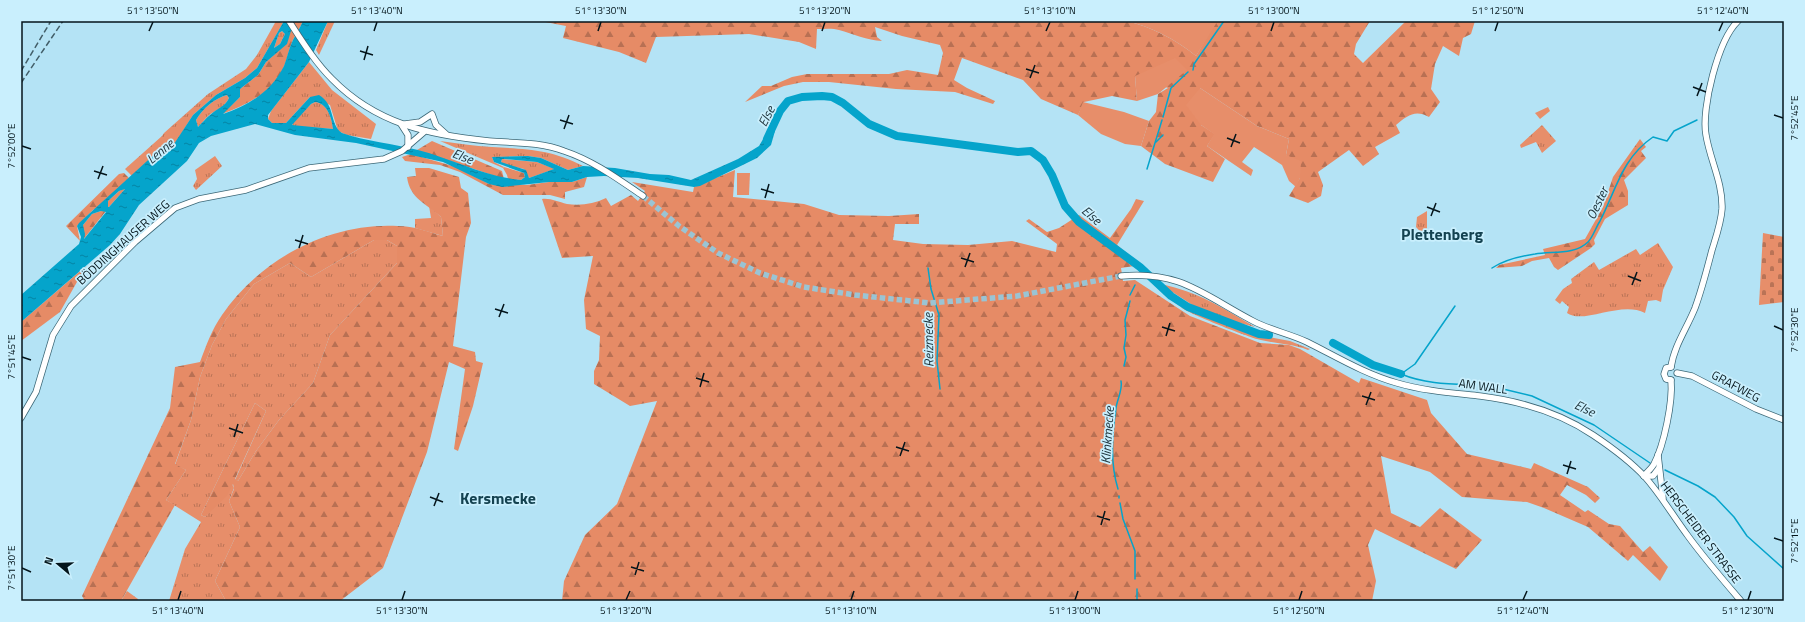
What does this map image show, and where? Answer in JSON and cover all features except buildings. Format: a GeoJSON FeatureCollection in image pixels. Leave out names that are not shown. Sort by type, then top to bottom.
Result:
{"type":"FeatureCollection","features":[{"type":"Feature","properties":{"kind":"main road"},"geometry":{"type":"LineString","coordinates":[[289,21],[309,51],[331,79],[344,91],[378,114],[424,132],[546,146],[563,150],[584,158],[602,168],[643,196]]}},
{"type":"Feature","properties":{"kind":"main road"},"geometry":{"type":"LineString","coordinates":[[1671,380],[1676,377],[1677,373],[1672,367],[1675,350],[1700,292],[1722,211],[1722,201],[1718,179],[1704,122],[1708,96],[1720,52],[1726,37],[1738,21]]}},
{"type":"Feature","properties":{"kind":"main road"},"geometry":{"type":"LineString","coordinates":[[401,124],[419,122],[432,114],[436,125],[448,135]]}},
{"type":"Feature","properties":{"kind":"main road"},"geometry":{"type":"LineString","coordinates":[[401,124],[408,136],[410,145]]}},
{"type":"Feature","properties":{"kind":"main road","name":"BÖDDINGHAUSER WEG"},"geometry":{"type":"LineString","coordinates":[[21,418],[36,392],[53,336],[71,306],[140,238],[175,208],[199,199],[246,190],[309,168],[362,163],[396,155],[424,132]]}},
{"type":"Feature","properties":{"kind":"main road","name":"AM WALL"},"geometry":{"type":"LineString","coordinates":[[1121,276],[1138,275],[1162,278],[1197,288],[1254,321],[1308,343],[1358,369],[1399,384],[1434,391],[1502,399],[1543,410],[1594,436],[1644,476]]}},
{"type":"Feature","properties":{"kind":"main road"},"geometry":{"type":"LineString","coordinates":[[1671,380],[1666,379],[1664,374],[1666,368],[1672,367]]}},
{"type":"Feature","properties":{"kind":"main road","name":"GRAFWEG"},"geometry":{"type":"LineString","coordinates":[[1677,373],[1692,376],[1756,409],[1784,420]]}},
{"type":"Feature","properties":{"kind":"main road"},"geometry":{"type":"LineString","coordinates":[[1644,476],[1654,464],[1658,453],[1670,405],[1671,380]]}},
{"type":"Feature","properties":{"kind":"main road"},"geometry":{"type":"LineString","coordinates":[[1658,453],[1663,499]]}},
{"type":"Feature","properties":{"kind":"main road"},"geometry":{"type":"LineString","coordinates":[[1644,476],[1653,476],[1660,467]]}},
{"type":"Feature","properties":{"kind":"main road","name":"HERSCHEIDER STRASSE"},"geometry":{"type":"LineString","coordinates":[[1644,476],[1663,499],[1689,537],[1741,601]]}},
{"type":"Feature","properties":{"kind":"green space"},"geometry":{"type":"Polygon","coordinates":[[[276,21],[283,23],[257,68],[245,78],[216,95],[193,115],[174,145],[169,141],[132,176],[125,169],[208,94],[246,69],[257,55],[276,21]]]}},
{"type":"Feature","properties":{"kind":"green space"},"geometry":{"type":"Polygon","coordinates":[[[294,21],[303,21],[292,43],[285,64],[274,82],[260,96],[242,106],[222,114],[240,97],[240,89],[258,75],[266,62],[286,44],[294,21]]]}},
{"type":"Feature","properties":{"kind":"green space"},"geometry":{"type":"Polygon","coordinates":[[[328,21],[335,21],[319,55],[316,50],[328,21]]]}},
{"type":"Feature","properties":{"kind":"green space"},"geometry":{"type":"Polygon","coordinates":[[[540,21],[1126,21],[1163,34],[1196,56],[1216,21],[1370,21],[1356,44],[1354,54],[1363,63],[1406,21],[1475,21],[1471,34],[1463,38],[1459,56],[1443,46],[1435,64],[1431,89],[1440,102],[1429,117],[1415,114],[1404,119],[1396,125],[1400,133],[1375,147],[1379,154],[1363,166],[1349,150],[1318,172],[1323,185],[1321,196],[1308,203],[1289,196],[1300,178],[1286,155],[1289,139],[1257,126],[1200,88],[1201,125],[1215,134],[1207,146],[1225,159],[1213,182],[1165,164],[1141,146],[1149,121],[1156,112],[1158,94],[1168,88],[1135,76],[1137,101],[1112,96],[1084,102],[1078,115],[1041,99],[1023,80],[962,58],[954,80],[995,101],[993,104],[955,92],[896,89],[829,82],[803,82],[784,86],[745,102],[762,86],[771,86],[792,77],[807,74],[889,74],[907,70],[938,75],[943,53],[940,45],[902,36],[875,27],[877,37],[882,41],[865,38],[837,29],[817,29],[816,49],[799,42],[749,34],[656,37],[646,63],[619,52],[563,38],[566,26],[540,21]]]}},
{"type":"Feature","properties":{"kind":"green space"},"geometry":{"type":"Polygon","coordinates":[[[1126,21],[1217,22],[1196,56],[1163,34],[1126,21]]]}},
{"type":"Feature","properties":{"kind":"green space"},"geometry":{"type":"Polygon","coordinates":[[[282,31],[285,34],[280,44],[274,48],[279,33],[282,31]]]}},
{"type":"Feature","properties":{"kind":"green space"},"geometry":{"type":"Polygon","coordinates":[[[1175,58],[1187,70],[1158,94],[1137,101],[1135,76],[1175,58]]]}},
{"type":"Feature","properties":{"kind":"green space"},"geometry":{"type":"Polygon","coordinates":[[[309,62],[332,90],[376,124],[371,139],[347,135],[338,131],[330,105],[310,97],[286,123],[272,123],[268,119],[271,111],[309,62]]]}},
{"type":"Feature","properties":{"kind":"green space"},"geometry":{"type":"Polygon","coordinates":[[[1200,88],[1257,126],[1289,139],[1286,155],[1301,161],[1300,178],[1296,187],[1289,181],[1282,165],[1254,147],[1242,162],[1253,170],[1251,176],[1207,146],[1214,134],[1201,125],[1186,105],[1200,88]]]}},
{"type":"Feature","properties":{"kind":"green space"},"geometry":{"type":"Polygon","coordinates":[[[227,95],[229,98],[226,103],[208,116],[198,127],[196,120],[209,104],[222,96],[227,95]]]}},
{"type":"Feature","properties":{"kind":"green space"},"geometry":{"type":"Polygon","coordinates":[[[315,102],[326,108],[330,116],[333,129],[292,126],[293,123],[311,104],[315,102]]]}},
{"type":"Feature","properties":{"kind":"green space"},"geometry":{"type":"Polygon","coordinates":[[[1083,102],[1124,112],[1149,121],[1141,146],[1125,144],[1101,134],[1078,115],[1083,102]]]}},
{"type":"Feature","properties":{"kind":"green space"},"geometry":{"type":"Polygon","coordinates":[[[1548,107],[1550,111],[1540,119],[1535,113],[1548,107]]]}},
{"type":"Feature","properties":{"kind":"green space"},"geometry":{"type":"Polygon","coordinates":[[[1542,125],[1556,141],[1542,153],[1536,142],[1521,148],[1520,145],[1542,125]]]}},
{"type":"Feature","properties":{"kind":"green space"},"geometry":{"type":"Polygon","coordinates":[[[1640,139],[1646,147],[1641,151],[1646,158],[1624,180],[1628,191],[1628,205],[1605,219],[1594,240],[1595,244],[1591,248],[1558,270],[1554,267],[1549,258],[1532,261],[1522,266],[1496,268],[1499,265],[1545,255],[1543,249],[1585,239],[1603,207],[1613,177],[1640,139]]]}},
{"type":"Feature","properties":{"kind":"green space"},"geometry":{"type":"Polygon","coordinates":[[[432,141],[502,171],[504,179],[417,150],[432,141]]]}},
{"type":"Feature","properties":{"kind":"green space"},"geometry":{"type":"Polygon","coordinates":[[[440,141],[539,151],[560,156],[583,166],[568,170],[541,158],[528,156],[492,157],[494,162],[504,167],[503,168],[440,141]]]}},
{"type":"Feature","properties":{"kind":"green space"},"geometry":{"type":"Polygon","coordinates":[[[411,154],[456,167],[489,184],[527,185],[549,182],[572,182],[587,177],[584,187],[565,192],[565,199],[550,195],[503,195],[460,172],[440,165],[405,161],[402,157],[411,154]]]}},
{"type":"Feature","properties":{"kind":"green space"},"geometry":{"type":"Polygon","coordinates":[[[215,156],[222,166],[196,190],[193,186],[197,179],[195,170],[215,156]]]}},
{"type":"Feature","properties":{"kind":"green space"},"geometry":{"type":"Polygon","coordinates":[[[502,159],[537,162],[555,169],[529,178],[524,169],[503,164],[501,162],[502,159]]]}},
{"type":"Feature","properties":{"kind":"green space"},"geometry":{"type":"Polygon","coordinates":[[[504,167],[524,173],[525,177],[521,180],[508,179],[503,168],[504,167]]]}},
{"type":"Feature","properties":{"kind":"green space"},"geometry":{"type":"Polygon","coordinates":[[[415,168],[429,168],[459,177],[461,188],[468,193],[471,223],[466,237],[453,346],[475,352],[476,361],[483,363],[473,406],[458,451],[454,449],[465,369],[449,362],[427,452],[383,568],[340,601],[226,601],[215,581],[240,527],[229,501],[234,489],[233,484],[227,496],[205,517],[201,515],[255,403],[266,411],[235,479],[238,481],[256,451],[279,420],[313,383],[330,335],[397,263],[397,246],[387,240],[374,240],[311,277],[290,263],[254,284],[226,319],[212,345],[200,377],[191,420],[175,464],[186,470],[166,500],[175,505],[121,601],[85,601],[82,596],[170,408],[175,367],[200,362],[215,326],[238,295],[256,277],[276,261],[299,248],[322,238],[347,230],[372,226],[410,227],[443,236],[441,217],[411,191],[407,177],[416,176],[415,168]]]}},
{"type":"Feature","properties":{"kind":"green space"},"geometry":{"type":"Polygon","coordinates":[[[735,170],[733,197],[804,204],[839,215],[889,216],[919,214],[919,224],[895,224],[893,240],[923,244],[968,245],[1012,241],[1056,252],[1057,244],[1026,221],[1029,219],[1047,232],[1059,228],[1079,215],[1110,238],[1131,209],[1136,199],[1144,201],[1117,245],[1141,265],[1121,268],[1123,281],[1135,280],[1190,316],[1260,343],[1289,345],[1300,349],[1359,383],[1361,378],[1427,400],[1431,413],[1467,454],[1531,469],[1534,463],[1588,487],[1600,498],[1595,503],[1586,495],[1567,485],[1560,495],[1585,512],[1588,510],[1609,524],[1620,526],[1643,552],[1650,546],[1668,567],[1660,581],[1633,555],[1628,561],[1588,527],[1527,502],[1462,497],[1430,472],[1381,456],[1391,513],[1420,527],[1440,508],[1482,540],[1456,569],[1375,529],[1368,545],[1376,581],[1372,601],[562,601],[564,581],[585,535],[617,504],[657,401],[630,406],[594,384],[594,371],[599,360],[600,336],[586,329],[584,300],[593,256],[562,258],[542,199],[577,205],[592,203],[606,198],[611,206],[631,195],[638,201],[645,191],[632,182],[693,192],[694,187],[735,170]]]}},
{"type":"Feature","properties":{"kind":"green space"},"geometry":{"type":"Polygon","coordinates":[[[124,173],[129,178],[77,226],[80,241],[66,226],[119,174],[124,173]]]}},
{"type":"Feature","properties":{"kind":"green space"},"geometry":{"type":"Polygon","coordinates":[[[737,173],[750,173],[749,195],[737,195],[737,173]]]}},
{"type":"Feature","properties":{"kind":"green space"},"geometry":{"type":"Polygon","coordinates":[[[126,188],[108,208],[108,201],[119,191],[126,188]]]}},
{"type":"Feature","properties":{"kind":"green space"},"geometry":{"type":"Polygon","coordinates":[[[429,206],[441,217],[443,236],[415,228],[415,219],[431,218],[429,206]]]}},
{"type":"Feature","properties":{"kind":"green space"},"geometry":{"type":"Polygon","coordinates":[[[106,211],[83,240],[83,225],[92,214],[106,211]]]}},
{"type":"Feature","properties":{"kind":"green space"},"geometry":{"type":"Polygon","coordinates":[[[1427,211],[1427,239],[1416,227],[1417,217],[1427,211]]]}},
{"type":"Feature","properties":{"kind":"green space"},"geometry":{"type":"Polygon","coordinates":[[[1763,233],[1784,237],[1784,302],[1759,305],[1763,233]]]}},
{"type":"Feature","properties":{"kind":"green space"},"geometry":{"type":"Polygon","coordinates":[[[374,240],[387,240],[397,246],[397,263],[330,335],[313,383],[279,420],[256,451],[238,481],[235,480],[266,411],[255,403],[201,515],[205,517],[232,484],[234,488],[229,501],[240,527],[215,581],[226,601],[169,601],[185,549],[201,522],[166,500],[186,470],[175,465],[191,420],[200,377],[212,345],[226,319],[254,284],[290,263],[311,277],[374,240]]]}},
{"type":"Feature","properties":{"kind":"green space"},"geometry":{"type":"Polygon","coordinates":[[[1658,243],[1673,267],[1663,290],[1661,302],[1656,300],[1648,301],[1645,313],[1625,309],[1592,315],[1574,316],[1567,313],[1569,307],[1562,301],[1560,304],[1555,300],[1563,289],[1572,283],[1571,279],[1594,262],[1599,270],[1636,249],[1640,255],[1658,243]]]}},
{"type":"Feature","properties":{"kind":"green space"},"geometry":{"type":"Polygon","coordinates":[[[86,266],[60,312],[21,341],[21,322],[86,266]]]}},
{"type":"Feature","properties":{"kind":"green space"},"geometry":{"type":"Polygon","coordinates":[[[1160,284],[1187,291],[1209,301],[1255,327],[1228,320],[1194,306],[1160,284]]]}},
{"type":"Feature","properties":{"kind":"green space"},"geometry":{"type":"Polygon","coordinates":[[[1181,307],[1247,333],[1290,341],[1310,349],[1308,350],[1251,337],[1203,319],[1181,307]]]}},
{"type":"Feature","properties":{"kind":"green space"},"geometry":{"type":"Polygon","coordinates":[[[127,591],[138,599],[137,601],[121,601],[127,591]]]}},
{"type":"Feature","properties":{"kind":"water","name":"Lenne"},"geometry":{"type":"Polygon","coordinates":[[[284,21],[294,21],[287,44],[266,62],[258,75],[240,89],[240,97],[223,114],[250,102],[273,83],[284,66],[292,43],[303,21],[328,21],[309,62],[268,115],[268,119],[272,123],[286,123],[310,97],[319,95],[328,104],[335,125],[342,133],[418,150],[482,172],[521,180],[525,177],[524,173],[494,162],[492,157],[528,156],[541,158],[568,170],[583,166],[615,168],[650,174],[669,175],[691,180],[738,159],[759,146],[769,129],[775,131],[771,145],[757,158],[700,186],[694,187],[638,178],[604,176],[587,177],[572,182],[549,182],[502,187],[489,184],[443,162],[356,143],[295,135],[255,124],[211,136],[199,143],[187,161],[139,205],[120,234],[110,245],[21,322],[21,295],[79,244],[81,237],[77,226],[79,223],[169,141],[174,144],[193,115],[216,95],[245,78],[257,68],[284,21]],[[282,31],[279,33],[274,48],[280,44],[285,34],[282,31]],[[227,95],[209,104],[196,120],[198,127],[229,98],[227,95]],[[315,102],[311,104],[292,125],[333,129],[330,116],[326,108],[315,102]],[[502,159],[501,162],[526,170],[529,178],[554,169],[537,162],[502,159]],[[125,189],[119,191],[108,201],[109,207],[125,189]],[[101,211],[92,214],[83,225],[85,234],[84,239],[106,212],[101,211]]]}},
{"type":"Feature","properties":{"kind":"waterway"},"geometry":{"type":"LineString","coordinates":[[1193,70],[1194,64],[1224,21]]}},
{"type":"Feature","properties":{"kind":"waterway"},"geometry":{"type":"LineString","coordinates":[[1163,117],[1171,88],[1188,72]]}},
{"type":"Feature","properties":{"kind":"waterway","name":"Else"},"geometry":{"type":"LineString","coordinates":[[767,139],[780,111],[788,101],[802,97],[822,96],[832,97],[843,103],[869,124],[897,136],[1018,152],[1031,151],[1043,160],[1052,175],[1065,206],[1079,222],[1140,267],[1171,296],[1188,307],[1259,334],[1269,335]]}},
{"type":"Feature","properties":{"kind":"waterway"},"geometry":{"type":"LineString","coordinates":[[1147,169],[1162,120]]}},
{"type":"Feature","properties":{"kind":"waterway","name":"Oester"},"geometry":{"type":"LineString","coordinates":[[1492,268],[1518,257],[1542,253],[1570,251],[1583,246],[1588,242],[1606,209],[1621,175],[1642,145],[1653,137],[1667,141],[1674,131],[1697,120]]}},
{"type":"Feature","properties":{"kind":"waterway"},"geometry":{"type":"LineString","coordinates":[[1156,142],[1163,135]]}},
{"type":"Feature","properties":{"kind":"waterway","name":"Reizmecke"},"geometry":{"type":"LineString","coordinates":[[928,268],[931,289],[939,315],[937,361],[940,389]]}},
{"type":"Feature","properties":{"kind":"waterway","name":"Klinkmecke"},"geometry":{"type":"LineString","coordinates":[[1130,295],[1135,285]]}},
{"type":"Feature","properties":{"kind":"waterway","name":"Klinkmecke"},"geometry":{"type":"LineString","coordinates":[[1124,366],[1126,357],[1124,348],[1126,335],[1125,320],[1130,301]]}},
{"type":"Feature","properties":{"kind":"waterway","name":"Oester"},"geometry":{"type":"LineString","coordinates":[[1401,374],[1415,364],[1455,306]]}},
{"type":"Feature","properties":{"kind":"waterway","name":"Else"},"geometry":{"type":"LineString","coordinates":[[1333,343],[1373,365],[1401,374]]}},
{"type":"Feature","properties":{"kind":"waterway","name":"Else"},"geometry":{"type":"LineString","coordinates":[[1401,374],[1428,382],[1475,385]]}},
{"type":"Feature","properties":{"kind":"waterway","name":"Klinkmecke"},"geometry":{"type":"LineString","coordinates":[[1118,489],[1115,479],[1113,439],[1116,408],[1121,391],[1121,381]]}},
{"type":"Feature","properties":{"kind":"waterway","name":"Else"},"geometry":{"type":"LineString","coordinates":[[1503,389],[1532,396],[1594,425],[1650,463]]}},
{"type":"Feature","properties":{"kind":"waterway","name":"Else"},"geometry":{"type":"LineString","coordinates":[[1665,470],[1698,486],[1715,497],[1734,517],[1747,536],[1784,569]]}},
{"type":"Feature","properties":{"kind":"waterway","name":"Klinkmecke"},"geometry":{"type":"LineString","coordinates":[[1120,503],[1123,519],[1135,551],[1135,579]]}},
{"type":"Feature","properties":{"kind":"waterway","name":"Klinkmecke"},"geometry":{"type":"LineString","coordinates":[[1137,589],[1137,601]]}},
{"type":"Feature","properties":{"kind":"tunnel"},"geometry":{"type":"LineString","coordinates":[[643,196],[679,226],[718,253],[760,273],[804,287],[855,295],[930,303],[1017,296],[1121,276]]}},
{"type":"Feature","properties":{"kind":"railway"},"geometry":{"type":"LineString","coordinates":[[21,71],[51,21]]}},
{"type":"Feature","properties":{"kind":"railway"},"geometry":{"type":"LineString","coordinates":[[21,83],[63,21]]}},
{"type":"Feature","properties":{"kind":"district","name":"Plettenberg"},"geometry":{"type":"Point","coordinates":[1442,234]}},
{"type":"Feature","properties":{"kind":"district","name":"Kersmecke"},"geometry":{"type":"Point","coordinates":[498,498]}}]}
